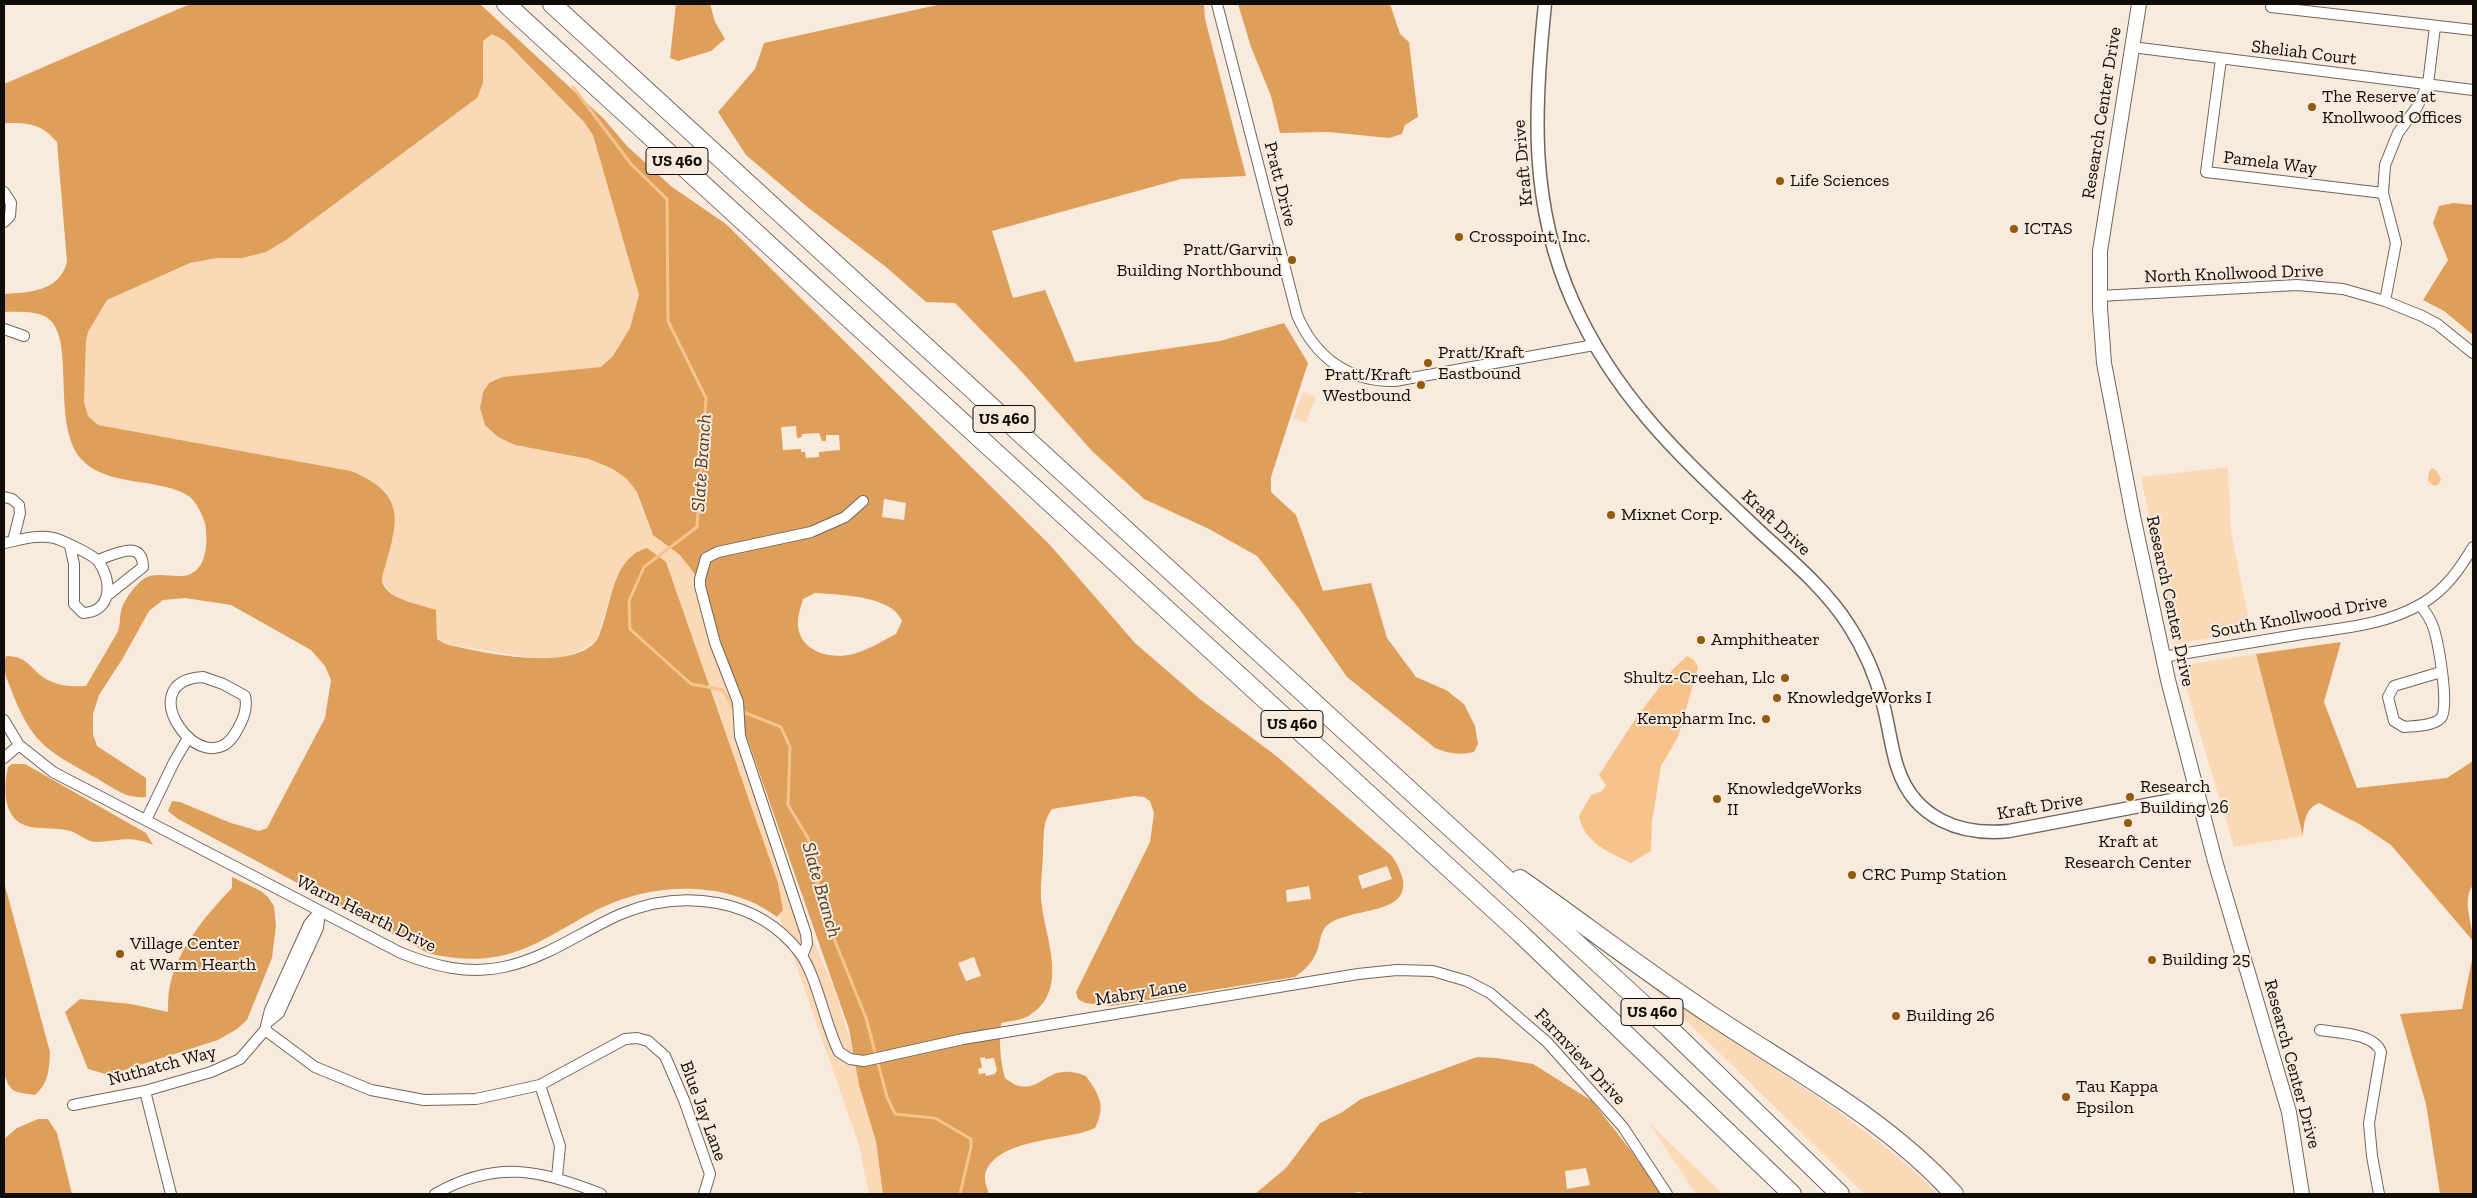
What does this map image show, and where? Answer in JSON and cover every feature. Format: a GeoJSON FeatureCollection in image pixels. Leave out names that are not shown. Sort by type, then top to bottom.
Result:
{"type":"FeatureCollection","features":[{"type":"Feature","properties":{"kind":"highway","name":"US 460"},"geometry":{"type":"LineString","coordinates":[[506,4],[1521,934],[1792,1194]]}},
{"type":"Feature","properties":{"kind":"highway","name":"US 460"},"geometry":{"type":"LineString","coordinates":[[552,4],[1676,1034],[1840,1194]]}},
{"type":"Feature","properties":{"kind":"highway"},"geometry":{"type":"LineString","coordinates":[[1459,835],[1710,1015],[1860,1111],[1898,1142],[1954,1194]]}},
{"type":"Feature","properties":{"kind":"main road","name":"Research Center Drive"},"geometry":{"type":"LineString","coordinates":[[2139,4],[2101,242],[2100,296],[2102,347],[2112,406],[2163,658],[2215,861],[2289,1112],[2302,1194]]}},
{"type":"Feature","properties":{"kind":"street","name":"Pratt Drive"},"geometry":{"type":"LineString","coordinates":[[1217,4],[1297,315],[1309,338],[1323,356],[1352,374],[1370,380],[1395,381],[1594,344]]}},
{"type":"Feature","properties":{"kind":"street","name":"Kraft Drive"},"geometry":{"type":"LineString","coordinates":[[1544,4],[1536,115],[1540,188],[1559,266],[1573,303],[1594,344],[1630,400],[1663,439],[1797,566],[1847,622],[1875,677],[1901,776],[1912,795],[1932,815],[1958,828],[1994,833],[2198,795]]}},
{"type":"Feature","properties":{"kind":"street"},"geometry":{"type":"LineString","coordinates":[[2271,7],[2473,30]]}},
{"type":"Feature","properties":{"kind":"street"},"geometry":{"type":"LineString","coordinates":[[2385,301],[2396,243],[2383,193],[2384,165],[2398,133],[2420,102],[2428,84],[2435,27]]}},
{"type":"Feature","properties":{"kind":"street","name":"Sheliah Court"},"geometry":{"type":"LineString","coordinates":[[2132,47],[2473,90]]}},
{"type":"Feature","properties":{"kind":"street","name":"Pamela Way"},"geometry":{"type":"LineString","coordinates":[[2221,59],[2206,172],[2383,193]]}},
{"type":"Feature","properties":{"kind":"street"},"geometry":{"type":"LineString","coordinates":[[4,192],[11,203],[10,216],[4,222]]}},
{"type":"Feature","properties":{"kind":"street","name":"North Knollwood Drive"},"geometry":{"type":"LineString","coordinates":[[2100,296],[2307,285],[2348,290],[2385,301],[2437,324],[2473,353]]}},
{"type":"Feature","properties":{"kind":"street"},"geometry":{"type":"LineString","coordinates":[[4,328],[24,336]]}},
{"type":"Feature","properties":{"kind":"street"},"geometry":{"type":"LineString","coordinates":[[4,497],[12,499],[19,505],[20,513],[8,542]]}},
{"type":"Feature","properties":{"kind":"street"},"geometry":{"type":"LineString","coordinates":[[802,956],[807,944],[806,934],[740,736],[738,702],[715,643],[700,579],[706,558],[718,552],[811,532],[845,517],[863,501]]}},
{"type":"Feature","properties":{"kind":"street"},"geometry":{"type":"LineString","coordinates":[[8,542],[36,537],[53,538],[98,560],[109,594]]}},
{"type":"Feature","properties":{"kind":"street"},"geometry":{"type":"LineString","coordinates":[[70,546],[74,564],[74,604],[83,613],[92,613],[104,605],[109,594],[143,567],[141,554],[134,550],[98,560]]}},
{"type":"Feature","properties":{"kind":"street","name":"South Knollwood Drive"},"geometry":{"type":"LineString","coordinates":[[2163,658],[2374,623],[2400,615],[2420,605],[2454,578],[2473,547]]}},
{"type":"Feature","properties":{"kind":"street"},"geometry":{"type":"LineString","coordinates":[[2420,605],[2432,623],[2436,636],[2446,707],[2441,718],[2436,722],[2404,727],[2394,721],[2388,698],[2394,686],[2441,672]]}},
{"type":"Feature","properties":{"kind":"street"},"geometry":{"type":"LineString","coordinates":[[190,678],[203,678],[223,684],[244,696],[247,704],[242,720],[234,736],[224,746],[209,748],[188,738],[175,723],[171,709],[173,695],[178,684],[190,678]]}},
{"type":"Feature","properties":{"kind":"street","name":"Warm Hearth Drive"},"geometry":{"type":"LineString","coordinates":[[4,720],[19,745],[54,772],[320,911],[421,961],[443,968],[483,970],[504,968],[537,958],[622,914],[651,904],[677,900],[710,901],[733,906],[755,915],[775,928],[802,956],[836,1045],[845,1057]]}},
{"type":"Feature","properties":{"kind":"street"},"geometry":{"type":"LineString","coordinates":[[146,820],[174,762],[188,738]]}},
{"type":"Feature","properties":{"kind":"street"},"geometry":{"type":"LineString","coordinates":[[4,758],[19,745]]}},
{"type":"Feature","properties":{"kind":"street","name":"Nuthatch Way"},"geometry":{"type":"LineString","coordinates":[[74,1105],[145,1091],[211,1072],[240,1059],[267,1026],[270,1010],[309,924],[320,911]]}},
{"type":"Feature","properties":{"kind":"street","name":"Mabry Lane"},"geometry":{"type":"LineString","coordinates":[[845,1057],[857,1061],[870,1060],[963,1039],[1358,974],[1420,969],[1443,973]]}},
{"type":"Feature","properties":{"kind":"street","name":"Farmview Drive"},"geometry":{"type":"LineString","coordinates":[[1443,973],[1467,981],[1490,993],[1547,1042],[1623,1127],[1667,1194]]}},
{"type":"Feature","properties":{"kind":"street","name":"Blue Jay Lane"},"geometry":{"type":"LineString","coordinates":[[267,1026],[315,1067],[371,1090],[424,1100],[476,1099],[540,1085],[625,1039],[637,1038],[648,1041],[665,1056],[684,1100],[710,1174],[704,1194]]}},
{"type":"Feature","properties":{"kind":"street"},"geometry":{"type":"LineString","coordinates":[[2320,1030],[2371,1040],[2379,1046],[2382,1052],[2369,1120],[2372,1156],[2379,1194]]}},
{"type":"Feature","properties":{"kind":"street"},"geometry":{"type":"LineString","coordinates":[[540,1085],[560,1146],[557,1177]]}},
{"type":"Feature","properties":{"kind":"street"},"geometry":{"type":"LineString","coordinates":[[145,1091],[170,1194]]}},
{"type":"Feature","properties":{"kind":"street"},"geometry":{"type":"LineString","coordinates":[[434,1194],[458,1181],[491,1172],[525,1172],[557,1177],[601,1194]]}},
{"type":"Feature","properties":{"kind":"shaded area"},"geometry":{"type":"Polygon","coordinates":[[[190,4],[480,4],[604,119],[627,146],[672,187],[726,224],[1050,545],[1135,643],[1201,700],[1275,755],[1392,856],[1402,877],[1402,892],[1394,901],[1381,908],[1334,921],[1324,929],[1317,951],[1311,962],[1295,977],[1111,1006],[1085,1003],[1078,999],[1076,992],[1150,842],[1154,813],[1150,801],[1144,797],[1134,796],[1052,809],[1044,829],[1041,899],[1050,949],[1052,979],[1049,992],[1042,1005],[1027,1017],[1001,1023],[1001,1058],[1005,1078],[1019,1086],[1035,1084],[1063,1072],[1073,1072],[1086,1076],[1095,1089],[1100,1101],[1100,1113],[1095,1128],[1019,1146],[1005,1152],[994,1160],[986,1171],[985,1180],[989,1194],[883,1194],[876,1141],[859,1085],[849,1029],[744,729],[743,716],[704,586],[680,555],[653,535],[637,492],[627,479],[613,469],[589,459],[515,445],[498,437],[485,425],[480,408],[483,392],[489,383],[502,377],[601,367],[613,356],[630,328],[639,295],[593,135],[584,122],[505,41],[492,34],[483,41],[483,83],[477,98],[286,240],[266,252],[242,258],[217,258],[190,263],[107,300],[88,332],[86,341],[84,402],[88,416],[98,425],[351,471],[368,479],[389,497],[395,519],[391,547],[382,577],[384,586],[396,597],[436,610],[437,639],[445,644],[524,658],[566,656],[583,651],[598,638],[616,580],[627,560],[647,548],[666,562],[778,883],[783,910],[777,917],[758,905],[737,896],[715,891],[668,889],[623,899],[603,907],[539,942],[513,953],[482,958],[446,957],[428,953],[178,819],[168,811],[172,801],[180,802],[231,823],[259,831],[267,828],[325,718],[331,680],[325,666],[311,650],[231,605],[185,598],[163,600],[149,611],[123,658],[99,695],[93,714],[93,734],[97,746],[146,778],[146,797],[127,795],[115,790],[55,754],[36,736],[20,710],[8,683],[5,670],[6,656],[21,659],[43,677],[54,683],[67,686],[86,686],[117,633],[122,608],[132,591],[145,578],[161,575],[186,576],[193,573],[199,567],[204,557],[206,527],[199,509],[190,497],[165,487],[105,474],[92,468],[81,459],[72,445],[67,427],[63,366],[58,332],[47,317],[29,312],[4,312],[4,294],[33,291],[50,285],[63,272],[67,262],[57,142],[45,131],[34,125],[4,123],[4,84],[190,4]],[[796,426],[781,427],[783,450],[801,449],[801,452],[805,452],[806,458],[819,457],[819,452],[840,450],[839,435],[826,435],[826,441],[822,441],[819,433],[802,434],[802,437],[797,438],[796,426]],[[884,499],[882,517],[904,520],[906,503],[884,499]],[[815,593],[803,599],[799,613],[799,632],[803,640],[816,651],[835,656],[853,654],[875,645],[896,634],[902,621],[896,612],[876,601],[850,596],[815,593]],[[1387,866],[1358,876],[1362,889],[1392,879],[1387,866]],[[1309,886],[1286,890],[1287,902],[1311,899],[1309,886]],[[974,957],[958,963],[966,981],[981,976],[974,957]],[[980,1058],[982,1068],[978,1069],[979,1074],[985,1073],[986,1076],[995,1074],[997,1070],[994,1058],[980,1058]]]}},
{"type":"Feature","properties":{"kind":"shaded area"},"geometry":{"type":"Polygon","coordinates":[[[466,4],[586,113],[635,250],[700,590],[722,678],[732,704],[736,737],[792,889],[834,989],[872,1110],[887,1194],[869,1194],[859,1145],[701,693],[611,595],[596,641],[568,657],[538,659],[445,644],[437,639],[436,610],[398,597],[385,585],[383,576],[385,566],[351,471],[98,425],[88,416],[84,402],[86,341],[88,332],[107,300],[190,263],[217,258],[242,258],[266,252],[286,240],[477,98],[466,4]],[[630,329],[613,356],[601,367],[483,392],[480,409],[485,425],[515,445],[589,459],[613,469],[627,479],[637,492],[653,535],[630,329]]]}},
{"type":"Feature","properties":{"kind":"shaded area"},"geometry":{"type":"Polygon","coordinates":[[[676,4],[710,4],[715,22],[725,39],[711,51],[678,61],[670,58],[676,4]]]}},
{"type":"Feature","properties":{"kind":"shaded area"},"geometry":{"type":"Polygon","coordinates":[[[942,4],[1204,4],[1205,19],[1246,176],[1181,179],[992,231],[1013,298],[1045,290],[1075,362],[1220,341],[1284,323],[1308,363],[1271,477],[1271,492],[1296,515],[1323,591],[1371,583],[1387,638],[1416,677],[1446,690],[1464,704],[1475,726],[1478,744],[1474,752],[1454,753],[1435,748],[1347,677],[1300,610],[1257,556],[1209,529],[1144,499],[1092,451],[1022,372],[955,303],[926,302],[886,267],[806,206],[746,155],[718,112],[755,69],[764,43],[942,4]]]}},
{"type":"Feature","properties":{"kind":"shaded area"},"geometry":{"type":"Polygon","coordinates":[[[1238,4],[1390,4],[1400,34],[1409,42],[1418,117],[1405,125],[1402,134],[1389,138],[1329,132],[1280,133],[1271,96],[1251,47],[1238,4]]]}},
{"type":"Feature","properties":{"kind":"shaded area"},"geometry":{"type":"Polygon","coordinates":[[[2453,203],[2473,205],[2473,335],[2444,311],[2423,300],[2448,260],[2433,223],[2439,206],[2453,203]]]}},
{"type":"Feature","properties":{"kind":"shaded area"},"geometry":{"type":"Polygon","coordinates":[[[1303,392],[1316,397],[1306,423],[1293,418],[1303,392]]]}},
{"type":"Feature","properties":{"kind":"shaded area"},"geometry":{"type":"Polygon","coordinates":[[[2228,467],[2231,532],[2251,631],[2175,644],[2141,477],[2228,467]]]}},
{"type":"Feature","properties":{"kind":"shaded area"},"geometry":{"type":"Polygon","coordinates":[[[2432,468],[2436,470],[2441,479],[2439,484],[2434,486],[2428,481],[2429,472],[2432,468]]]}},
{"type":"Feature","properties":{"kind":"shaded area"},"geometry":{"type":"Polygon","coordinates":[[[2341,642],[2324,702],[2357,788],[2447,778],[2473,761],[2473,885],[2468,898],[2468,912],[2473,941],[2391,845],[2361,825],[2319,803],[2308,812],[2303,836],[2256,654],[2341,642]]]}},
{"type":"Feature","properties":{"kind":"shaded area"},"geometry":{"type":"Polygon","coordinates":[[[2256,654],[2303,836],[2234,847],[2182,674],[2184,665],[2256,654]]]}},
{"type":"Feature","properties":{"kind":"shaded area"},"geometry":{"type":"Polygon","coordinates":[[[1687,656],[1694,660],[1698,667],[1678,737],[1661,766],[1652,822],[1651,851],[1631,863],[1599,846],[1592,840],[1586,833],[1579,816],[1591,795],[1602,791],[1606,785],[1599,775],[1636,718],[1673,669],[1687,656]]]}},
{"type":"Feature","properties":{"kind":"shaded area"},"geometry":{"type":"Polygon","coordinates":[[[12,764],[25,764],[146,833],[153,845],[131,839],[93,842],[71,831],[24,825],[12,815],[6,800],[8,767],[12,764]]]}},
{"type":"Feature","properties":{"kind":"shaded area"},"geometry":{"type":"Polygon","coordinates":[[[232,877],[261,891],[274,906],[276,926],[272,958],[247,1020],[237,1029],[218,1040],[109,1075],[88,1069],[65,1012],[80,999],[131,1004],[168,1012],[169,988],[180,958],[195,932],[232,888],[232,877]]]}},
{"type":"Feature","properties":{"kind":"shaded area"},"geometry":{"type":"Polygon","coordinates":[[[4,882],[50,1052],[46,1081],[35,1095],[14,1091],[4,1073],[4,882]]]}},
{"type":"Feature","properties":{"kind":"shaded area"},"geometry":{"type":"Polygon","coordinates":[[[2473,955],[2473,1194],[2440,1194],[2426,1104],[2400,1014],[2462,1009],[2473,955]]]}},
{"type":"Feature","properties":{"kind":"shaded area"},"geometry":{"type":"Polygon","coordinates":[[[1629,965],[1877,1140],[1938,1194],[1864,1194],[1629,965]]]}},
{"type":"Feature","properties":{"kind":"shaded area"},"geometry":{"type":"Polygon","coordinates":[[[1477,1057],[1533,1064],[1592,1101],[1632,1152],[1661,1194],[1368,1194],[1359,1192],[1347,1194],[1255,1194],[1286,1168],[1320,1123],[1341,1113],[1361,1099],[1477,1057]],[[1586,1168],[1565,1171],[1567,1189],[1590,1185],[1586,1168]]]}},
{"type":"Feature","properties":{"kind":"shaded area"},"geometry":{"type":"Polygon","coordinates":[[[38,1119],[48,1119],[57,1133],[72,1194],[4,1194],[4,1139],[17,1128],[38,1119]]]}},
{"type":"Feature","properties":{"kind":"shaded area"},"geometry":{"type":"Polygon","coordinates":[[[1649,1123],[1723,1194],[1696,1194],[1649,1123]]]}},
{"type":"Feature","properties":{"kind":"waterway","name":"Slate Branch"},"geometry":{"type":"LineString","coordinates":[[573,87],[631,164],[667,199],[668,321],[706,398],[697,527],[644,567],[629,601],[630,629],[691,684],[723,690],[733,708],[781,727],[790,747],[788,805],[808,838],[825,916],[866,1018],[887,1097],[895,1114],[935,1118],[971,1139],[971,1147],[960,1194]]}},
{"type":"Feature","properties":{"kind":"place","name":"The Reserve at Knollwood Offices"},"geometry":{"type":"Point","coordinates":[2312,107]}},
{"type":"Feature","properties":{"kind":"place","name":"Life Sciences"},"geometry":{"type":"Point","coordinates":[1780,181]}},
{"type":"Feature","properties":{"kind":"place","name":"ICTAS"},"geometry":{"type":"Point","coordinates":[2014,229]}},
{"type":"Feature","properties":{"kind":"place","name":"Crosspoint, Inc."},"geometry":{"type":"Point","coordinates":[1459,237]}},
{"type":"Feature","properties":{"kind":"place","name":"Pratt/Garvin Building Northbound"},"geometry":{"type":"Point","coordinates":[1292,260]}},
{"type":"Feature","properties":{"kind":"place","name":"Pratt/Kraft Eastbound"},"geometry":{"type":"Point","coordinates":[1428,363]}},
{"type":"Feature","properties":{"kind":"place","name":"Pratt/Kraft Westbound"},"geometry":{"type":"Point","coordinates":[1421,385]}},
{"type":"Feature","properties":{"kind":"place","name":"Mixnet Corp."},"geometry":{"type":"Point","coordinates":[1611,515]}},
{"type":"Feature","properties":{"kind":"place","name":"Amphitheater"},"geometry":{"type":"Point","coordinates":[1701,640]}},
{"type":"Feature","properties":{"kind":"place","name":"Shultz-Creehan, Llc"},"geometry":{"type":"Point","coordinates":[1785,678]}},
{"type":"Feature","properties":{"kind":"place","name":"KnowledgeWorks I"},"geometry":{"type":"Point","coordinates":[1777,698]}},
{"type":"Feature","properties":{"kind":"place","name":"Kempharm Inc."},"geometry":{"type":"Point","coordinates":[1766,719]}},
{"type":"Feature","properties":{"kind":"place","name":"Research Building 26"},"geometry":{"type":"Point","coordinates":[2130,797]}},
{"type":"Feature","properties":{"kind":"place","name":"KnowledgeWorks II"},"geometry":{"type":"Point","coordinates":[1717,799]}},
{"type":"Feature","properties":{"kind":"place","name":"Kraft at Research Center"},"geometry":{"type":"Point","coordinates":[2128,823]}},
{"type":"Feature","properties":{"kind":"place","name":"CRC Pump Station"},"geometry":{"type":"Point","coordinates":[1852,875]}},
{"type":"Feature","properties":{"kind":"place","name":"Village Center at Warm Hearth"},"geometry":{"type":"Point","coordinates":[120,954]}},
{"type":"Feature","properties":{"kind":"place","name":"Building 25"},"geometry":{"type":"Point","coordinates":[2152,960]}},
{"type":"Feature","properties":{"kind":"place","name":"Building 26"},"geometry":{"type":"Point","coordinates":[1896,1016]}},
{"type":"Feature","properties":{"kind":"place","name":"Tau Kappa Epsilon"},"geometry":{"type":"Point","coordinates":[2066,1097]}}]}
